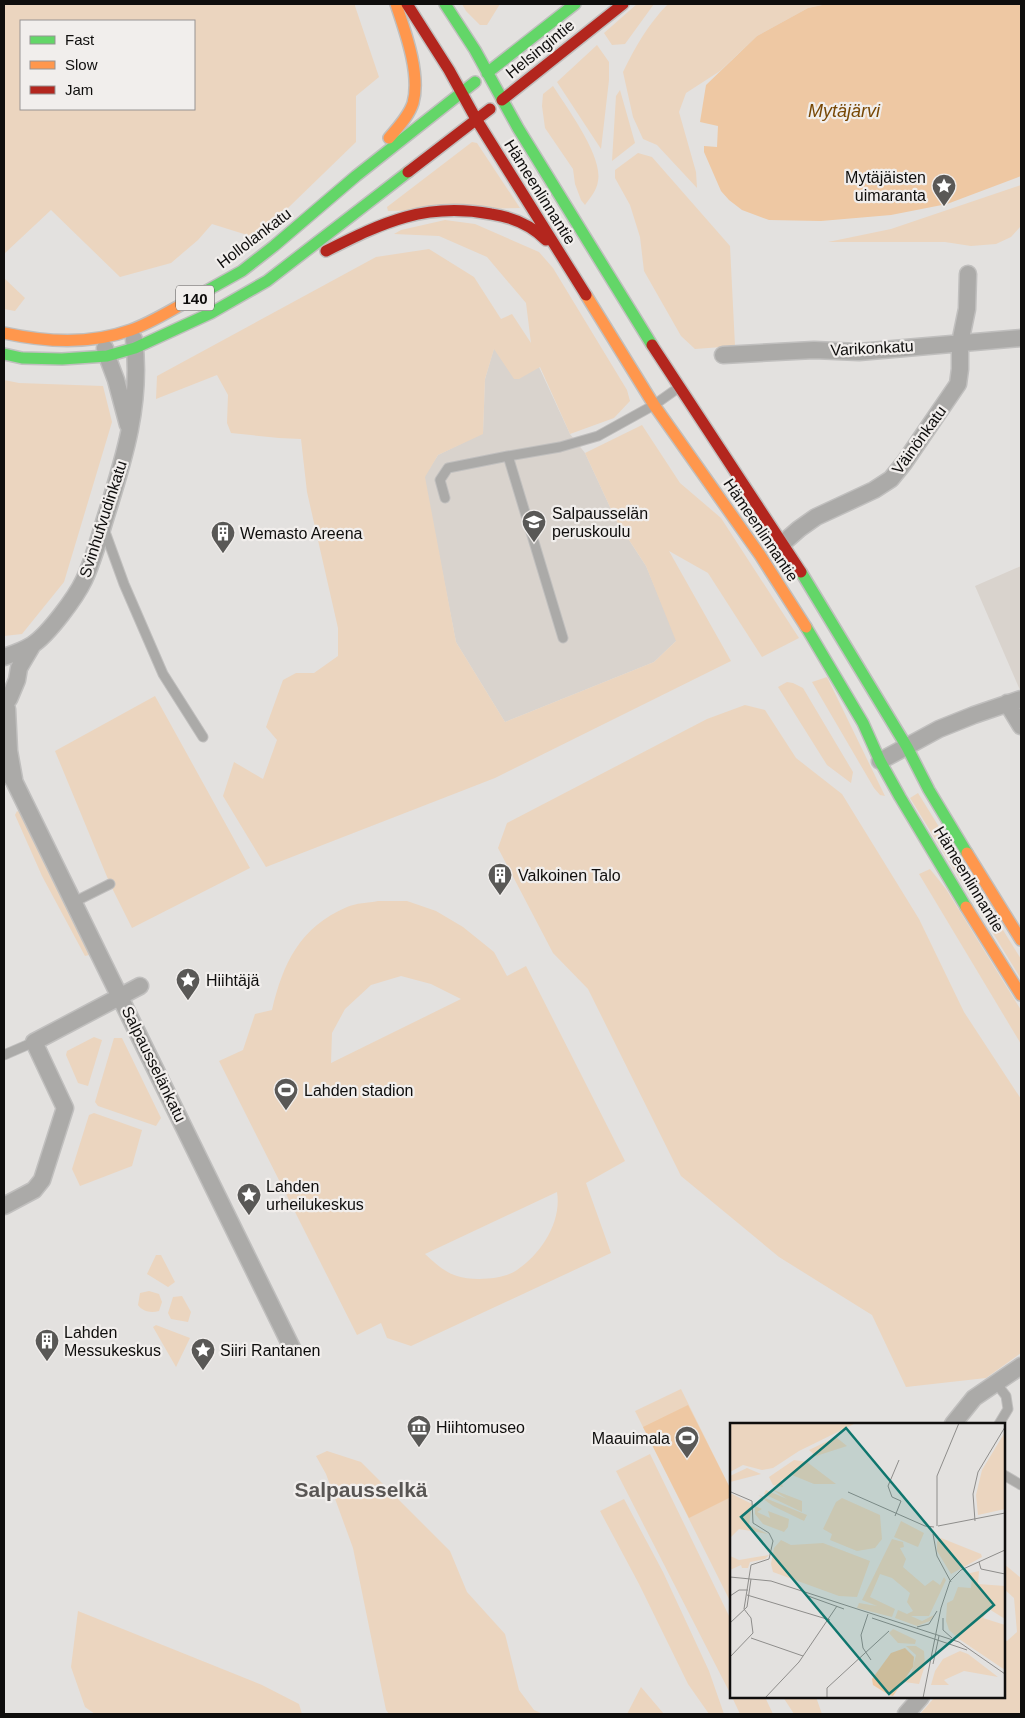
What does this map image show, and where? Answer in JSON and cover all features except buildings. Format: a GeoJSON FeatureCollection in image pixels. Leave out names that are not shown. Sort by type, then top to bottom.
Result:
{"type":"FeatureCollection","features":[{"type":"Feature","properties":{"kind":"main road"},"geometry":{"type":"LineString","coordinates":[[356,176],[401,123],[414,102],[414,77],[406,37],[396,4]]}},
{"type":"Feature","properties":{"kind":"main road","name":"Hämeenlinnantie"},"geometry":{"type":"LineString","coordinates":[[408,4],[560,256],[654,405],[760,554],[797,612],[864,724],[880,761],[954,887],[1021,995]]}},
{"type":"Feature","properties":{"kind":"main road","name":"Hämeenlinnantie"},"geometry":{"type":"LineString","coordinates":[[445,4],[475,50],[502,100],[632,314],[783,543],[907,747],[929,790],[1021,940]]}},
{"type":"Feature","properties":{"kind":"main road","name":"Helsingintie"},"geometry":{"type":"LineString","coordinates":[[487,72],[575,4]]}},
{"type":"Feature","properties":{"kind":"main road","name":"Helsingintie"},"geometry":{"type":"LineString","coordinates":[[476,119],[623,4]]}},
{"type":"Feature","properties":{"kind":"main road","name":"Hollolankatu"},"geometry":{"type":"LineString","coordinates":[[4,333],[64,342],[104,338],[132,330],[206,292],[242,271],[274,246],[356,176],[487,72]]}},
{"type":"Feature","properties":{"kind":"main road","name":"140"},"geometry":{"type":"LineString","coordinates":[[4,354],[22,358],[62,359],[107,356],[135,348],[211,313],[267,281],[476,119]]}},
{"type":"Feature","properties":{"kind":"main road"},"geometry":{"type":"LineString","coordinates":[[267,281],[368,230],[406,215],[438,209],[464,209],[508,218],[526,225],[543,236],[560,256]]}},
{"type":"Feature","properties":{"kind":"street","name":"Väinönkatu"},"geometry":{"type":"LineString","coordinates":[[760,554],[783,543],[816,517],[874,490],[891,479],[910,455],[958,384],[960,343],[967,309],[968,274]]}},
{"type":"Feature","properties":{"kind":"street","name":"Svinhufvudinkatu"},"geometry":{"type":"LineString","coordinates":[[6,708],[17,680],[19,668],[32,646],[71,602],[84,581],[103,526],[130,434],[137,375],[132,330]]}},
{"type":"Feature","properties":{"kind":"street"},"geometry":{"type":"LineString","coordinates":[[104,338],[107,356],[116,380],[130,434]]}},
{"type":"Feature","properties":{"kind":"street","name":"Varikonkatu"},"geometry":{"type":"LineString","coordinates":[[723,355],[814,350],[859,352],[1021,338]]}},
{"type":"Feature","properties":{"kind":"street","name":"Svinhufvudinkatu"},"geometry":{"type":"LineString","coordinates":[[4,657],[32,646]]}},
{"type":"Feature","properties":{"kind":"street"},"geometry":{"type":"LineString","coordinates":[[4,680],[7,688],[6,708]]}},
{"type":"Feature","properties":{"kind":"street"},"geometry":{"type":"LineString","coordinates":[[880,761],[939,729],[1014,701],[1021,726]]}},
{"type":"Feature","properties":{"kind":"street","name":"Salpausselänkatu"},"geometry":{"type":"LineString","coordinates":[[6,708],[8,751],[14,781]]}},
{"type":"Feature","properties":{"kind":"street","name":"Salpausselänkatu"},"geometry":{"type":"LineString","coordinates":[[4,767],[14,781],[74,902],[292,1348]]}},
{"type":"Feature","properties":{"kind":"street"},"geometry":{"type":"LineString","coordinates":[[4,1206],[34,1190],[42,1180],[66,1108],[34,1042],[140,986]]}},
{"type":"Feature","properties":{"kind":"street"},"geometry":{"type":"LineString","coordinates":[[954,1423],[974,1398],[1021,1366]]}},
{"type":"Feature","properties":{"kind":"street"},"geometry":{"type":"LineString","coordinates":[[906,1714],[920,1698]]}},
{"type":"Feature","properties":{"kind":"lane"},"geometry":{"type":"LineString","coordinates":[[445,498],[440,480],[448,468],[560,447],[598,436],[654,405],[680,387]]}},
{"type":"Feature","properties":{"kind":"lane"},"geometry":{"type":"LineString","coordinates":[[508,456],[563,638]]}},
{"type":"Feature","properties":{"kind":"lane"},"geometry":{"type":"LineString","coordinates":[[103,526],[124,584],[163,674],[203,737]]}},
{"type":"Feature","properties":{"kind":"lane"},"geometry":{"type":"LineString","coordinates":[[74,902],[110,884]]}},
{"type":"Feature","properties":{"kind":"lane"},"geometry":{"type":"LineString","coordinates":[[4,1055],[34,1042]]}},
{"type":"Feature","properties":{"kind":"lane"},"geometry":{"type":"LineString","coordinates":[[996,1383],[1006,1396],[1008,1409],[1000,1423]]}},
{"type":"Feature","properties":{"kind":"lane"},"geometry":{"type":"LineString","coordinates":[[1005,1475],[1021,1485]]}},
{"type":"Feature","properties":{"kind":"shaded area"},"geometry":{"type":"Polygon","coordinates":[[[4,4],[355,4],[379,77],[356,96],[356,142],[257,238],[212,224],[198,240],[171,263],[120,277],[51,210],[4,254],[4,4]]]}},
{"type":"Feature","properties":{"kind":"shaded area"},"geometry":{"type":"Polygon","coordinates":[[[462,4],[500,4],[487,25],[480,25],[466,11],[462,4]]]}},
{"type":"Feature","properties":{"kind":"shaded area"},"geometry":{"type":"Polygon","coordinates":[[[637,4],[654,4],[625,44],[612,45],[604,33],[637,4]]]}},
{"type":"Feature","properties":{"kind":"shaded area"},"geometry":{"type":"Polygon","coordinates":[[[668,4],[827,4],[808,8],[757,36],[720,71],[686,93],[679,112],[696,172],[697,188],[657,145],[643,139],[633,117],[623,72],[643,36],[668,4]]]}},
{"type":"Feature","properties":{"kind":"shaded area"},"geometry":{"type":"Polygon","coordinates":[[[597,45],[609,62],[609,80],[601,149],[557,82],[597,45]]]}},
{"type":"Feature","properties":{"kind":"shaded area"},"geometry":{"type":"Polygon","coordinates":[[[553,86],[583,132],[595,159],[598,181],[593,194],[585,205],[575,184],[573,169],[545,128],[542,106],[543,94],[553,86]]]}},
{"type":"Feature","properties":{"kind":"shaded area"},"geometry":{"type":"Polygon","coordinates":[[[620,90],[635,143],[612,161],[616,96],[620,90]]]}},
{"type":"Feature","properties":{"kind":"shaded area"},"geometry":{"type":"Polygon","coordinates":[[[472,142],[477,143],[520,208],[388,211],[387,207],[472,142]]]}},
{"type":"Feature","properties":{"kind":"shaded area"},"geometry":{"type":"Polygon","coordinates":[[[638,153],[652,157],[730,246],[735,346],[695,349],[681,336],[644,271],[640,237],[630,205],[615,178],[615,170],[638,153]]]}},
{"type":"Feature","properties":{"kind":"shaded area"},"geometry":{"type":"Polygon","coordinates":[[[1021,185],[1020,227],[1011,237],[996,244],[971,246],[945,242],[828,242],[891,229],[1021,185]]]}},
{"type":"Feature","properties":{"kind":"shaded area"},"geometry":{"type":"Polygon","coordinates":[[[445,220],[475,224],[539,252],[553,268],[627,390],[630,401],[614,418],[570,434],[540,367],[519,379],[514,379],[494,349],[485,379],[483,434],[438,455],[425,477],[456,642],[505,722],[654,662],[676,641],[646,566],[616,520],[585,453],[642,425],[680,483],[721,518],[799,638],[762,657],[708,573],[669,551],[731,661],[495,778],[266,867],[223,796],[234,762],[263,779],[277,740],[266,727],[283,680],[296,673],[314,673],[338,656],[338,628],[307,492],[301,439],[231,433],[227,423],[228,395],[217,375],[156,399],[157,376],[376,257],[429,249],[474,277],[501,319],[512,314],[531,343],[526,303],[487,257],[439,236],[394,234],[401,230],[445,220]]]}},
{"type":"Feature","properties":{"kind":"shaded area"},"geometry":{"type":"Polygon","coordinates":[[[4,278],[25,298],[15,311],[4,309],[4,278]]]}},
{"type":"Feature","properties":{"kind":"shaded area","name":"Salpausselän peruskoulu"},"geometry":{"type":"Polygon","coordinates":[[[502,321],[531,350],[570,434],[585,453],[616,520],[646,566],[677,640],[654,662],[505,722],[456,642],[424,477],[438,455],[483,433],[485,379],[502,321]]]}},
{"type":"Feature","properties":{"kind":"shaded area"},"geometry":{"type":"Polygon","coordinates":[[[4,380],[19,383],[103,386],[112,422],[64,582],[22,634],[4,636],[4,380]]]}},
{"type":"Feature","properties":{"kind":"shaded area"},"geometry":{"type":"Polygon","coordinates":[[[1021,566],[1021,690],[1020,690],[975,586],[1021,566]]]}},
{"type":"Feature","properties":{"kind":"shaded area"},"geometry":{"type":"Polygon","coordinates":[[[827,677],[885,796],[880,795],[874,788],[812,682],[827,677]]]}},
{"type":"Feature","properties":{"kind":"shaded area"},"geometry":{"type":"Polygon","coordinates":[[[787,682],[803,688],[853,772],[851,783],[827,765],[778,687],[787,682]]]}},
{"type":"Feature","properties":{"kind":"shaded area"},"geometry":{"type":"Polygon","coordinates":[[[155,696],[250,868],[132,928],[110,884],[55,751],[155,696]]]}},
{"type":"Feature","properties":{"kind":"shaded area"},"geometry":{"type":"Polygon","coordinates":[[[745,705],[765,710],[796,758],[842,794],[919,919],[964,1012],[1021,1099],[1021,1353],[986,1378],[906,1387],[872,1315],[779,1257],[681,1176],[588,989],[553,953],[498,848],[507,823],[707,719],[745,705]]]}},
{"type":"Feature","properties":{"kind":"shaded area"},"geometry":{"type":"Polygon","coordinates":[[[918,793],[1021,959],[1021,979],[910,798],[918,793]]]}},
{"type":"Feature","properties":{"kind":"shaded area"},"geometry":{"type":"Polygon","coordinates":[[[17,811],[89,955],[85,956],[42,876],[15,815],[17,811]]]}},
{"type":"Feature","properties":{"kind":"shaded area"},"geometry":{"type":"Polygon","coordinates":[[[930,869],[946,889],[1021,1010],[1021,1044],[919,874],[930,869]]]}},
{"type":"Feature","properties":{"kind":"shaded area"},"geometry":{"type":"Polygon","coordinates":[[[378,901],[407,901],[436,911],[463,927],[494,952],[507,976],[526,966],[625,1161],[586,1183],[611,1253],[411,1346],[387,1338],[381,1323],[357,1335],[219,1061],[243,1050],[255,1014],[272,1010],[276,993],[288,962],[306,936],[331,915],[347,907],[378,901]],[[401,976],[371,985],[345,1009],[332,1033],[331,1063],[461,999],[431,984],[401,976]],[[557,1192],[425,1254],[444,1270],[463,1278],[487,1279],[511,1273],[534,1255],[548,1236],[556,1215],[557,1192]]]}},
{"type":"Feature","properties":{"kind":"shaded area"},"geometry":{"type":"Polygon","coordinates":[[[94,1037],[102,1040],[88,1086],[78,1083],[66,1055],[67,1051],[94,1037]]]}},
{"type":"Feature","properties":{"kind":"shaded area"},"geometry":{"type":"Polygon","coordinates":[[[114,1038],[122,1038],[161,1118],[156,1126],[98,1106],[95,1102],[114,1038]]]}},
{"type":"Feature","properties":{"kind":"shaded area"},"geometry":{"type":"Polygon","coordinates":[[[94,1113],[142,1130],[132,1166],[80,1186],[72,1169],[89,1115],[94,1113]]]}},
{"type":"Feature","properties":{"kind":"shaded area"},"geometry":{"type":"Polygon","coordinates":[[[156,1255],[161,1255],[175,1282],[168,1287],[147,1274],[156,1255]]]}},
{"type":"Feature","properties":{"kind":"shaded area"},"geometry":{"type":"Polygon","coordinates":[[[149,1291],[159,1294],[162,1302],[159,1311],[147,1311],[138,1305],[140,1293],[149,1291]]]}},
{"type":"Feature","properties":{"kind":"shaded area"},"geometry":{"type":"Polygon","coordinates":[[[182,1296],[191,1312],[188,1322],[171,1319],[168,1313],[173,1297],[182,1296]]]}},
{"type":"Feature","properties":{"kind":"shaded area"},"geometry":{"type":"Polygon","coordinates":[[[156,1325],[190,1338],[176,1367],[153,1327],[156,1325]]]}},
{"type":"Feature","properties":{"kind":"shaded area","name":"Maauimala"},"geometry":{"type":"Polygon","coordinates":[[[681,1389],[730,1488],[730,1601],[635,1411],[681,1389]]]}},
{"type":"Feature","properties":{"kind":"shaded area"},"geometry":{"type":"Polygon","coordinates":[[[327,1451],[361,1462],[450,1551],[467,1592],[505,1634],[519,1690],[534,1710],[543,1714],[389,1714],[386,1710],[353,1548],[326,1474],[316,1456],[327,1451]]]}},
{"type":"Feature","properties":{"kind":"shaded area"},"geometry":{"type":"Polygon","coordinates":[[[650,1454],[730,1618],[730,1693],[616,1471],[650,1454]]]}},
{"type":"Feature","properties":{"kind":"shaded area"},"geometry":{"type":"Polygon","coordinates":[[[624,1499],[663,1572],[709,1671],[724,1714],[709,1714],[688,1684],[639,1584],[600,1511],[624,1499]]]}},
{"type":"Feature","properties":{"kind":"shaded area"},"geometry":{"type":"Polygon","coordinates":[[[1005,1565],[1021,1578],[1021,1714],[920,1714],[934,1698],[1005,1698],[1005,1640],[1007,1641],[1017,1632],[1014,1598],[1005,1590],[1005,1565]]]}},
{"type":"Feature","properties":{"kind":"shaded area"},"geometry":{"type":"Polygon","coordinates":[[[78,1611],[262,1685],[299,1704],[302,1714],[95,1714],[85,1707],[71,1667],[78,1611]]]}},
{"type":"Feature","properties":{"kind":"shaded area"},"geometry":{"type":"Polygon","coordinates":[[[641,1687],[664,1714],[627,1714],[641,1687]]]}},
{"type":"Feature","properties":{"kind":"shaded area"},"geometry":{"type":"Polygon","coordinates":[[[732,1698],[765,1698],[773,1714],[740,1714],[732,1698]]]}},
{"type":"Feature","properties":{"kind":"shaded area"},"geometry":{"type":"Polygon","coordinates":[[[784,1698],[816,1698],[822,1714],[794,1714],[784,1698]]]}},
{"type":"Feature","properties":{"kind":"water","name":"Mytäjärvi"},"geometry":{"type":"Polygon","coordinates":[[[827,4],[1021,4],[1021,176],[947,204],[891,215],[821,221],[769,220],[742,210],[729,200],[721,191],[704,152],[704,146],[717,147],[718,126],[700,122],[706,85],[757,36],[808,8],[827,4]]]}},
{"type":"Feature","properties":{"kind":"water","name":"Maauimala"},"geometry":{"type":"Polygon","coordinates":[[[688,1405],[730,1488],[730,1498],[689,1518],[643,1427],[688,1405]]]}},
{"type":"Feature","properties":{"kind":"traffic: fast"},"geometry":{"type":"LineString","coordinates":[[445,4],[475,50],[518,128],[652,345]]}},
{"type":"Feature","properties":{"kind":"traffic: fast"},"geometry":{"type":"LineString","coordinates":[[487,73],[575,4]]}},
{"type":"Feature","properties":{"kind":"traffic: fast"},"geometry":{"type":"LineString","coordinates":[[190,300],[242,271],[356,176],[475,82]]}},
{"type":"Feature","properties":{"kind":"traffic: fast"},"geometry":{"type":"LineString","coordinates":[[4,354],[22,358],[62,359],[107,356],[135,348],[211,313],[267,281],[408,172]]}},
{"type":"Feature","properties":{"kind":"traffic: fast"},"geometry":{"type":"LineString","coordinates":[[801,572],[907,747],[929,790],[967,853]]}},
{"type":"Feature","properties":{"kind":"traffic: fast"},"geometry":{"type":"LineString","coordinates":[[806,627],[863,723],[880,761],[900,797],[966,907]]}},
{"type":"Feature","properties":{"kind":"traffic: slow"},"geometry":{"type":"LineString","coordinates":[[389,138],[409,112],[415,92],[414,66],[396,4]]}},
{"type":"Feature","properties":{"kind":"traffic: slow"},"geometry":{"type":"LineString","coordinates":[[586,295],[654,405],[760,555],[806,627]]}},
{"type":"Feature","properties":{"kind":"traffic: slow"},"geometry":{"type":"LineString","coordinates":[[4,333],[52,340],[99,338],[131,330],[190,300]]}},
{"type":"Feature","properties":{"kind":"traffic: slow"},"geometry":{"type":"LineString","coordinates":[[967,853],[1021,940]]}},
{"type":"Feature","properties":{"kind":"traffic: slow"},"geometry":{"type":"LineString","coordinates":[[966,907],[1021,995]]}},
{"type":"Feature","properties":{"kind":"traffic: jam"},"geometry":{"type":"LineString","coordinates":[[407,4],[586,295]]}},
{"type":"Feature","properties":{"kind":"traffic: jam"},"geometry":{"type":"LineString","coordinates":[[502,100],[623,4]]}},
{"type":"Feature","properties":{"kind":"traffic: jam"},"geometry":{"type":"LineString","coordinates":[[408,172],[490,109]]}},
{"type":"Feature","properties":{"kind":"traffic: jam"},"geometry":{"type":"LineString","coordinates":[[326,251],[386,223],[425,213],[446,211],[467,211],[506,217],[528,226],[546,240]]}},
{"type":"Feature","properties":{"kind":"traffic: jam"},"geometry":{"type":"LineString","coordinates":[[652,345],[801,572]]}},
{"type":"Feature","properties":{"kind":"place","name":"Mytäjäisten uimaranta"},"geometry":{"type":"Point","coordinates":[944,207]}},
{"type":"Feature","properties":{"kind":"place","name":"Salpausselän peruskoulu"},"geometry":{"type":"Point","coordinates":[534,543]}},
{"type":"Feature","properties":{"kind":"place","name":"Wemasto Areena"},"geometry":{"type":"Point","coordinates":[223,554]}},
{"type":"Feature","properties":{"kind":"place","name":"Valkoinen Talo"},"geometry":{"type":"Point","coordinates":[500,896]}},
{"type":"Feature","properties":{"kind":"place","name":"Hiihtäjä"},"geometry":{"type":"Point","coordinates":[188,1001]}},
{"type":"Feature","properties":{"kind":"place","name":"Lahden stadion"},"geometry":{"type":"Point","coordinates":[286,1111]}},
{"type":"Feature","properties":{"kind":"place","name":"Lahden urheilukeskus"},"geometry":{"type":"Point","coordinates":[249,1216]}},
{"type":"Feature","properties":{"kind":"place","name":"Lahden Messukeskus"},"geometry":{"type":"Point","coordinates":[47,1362]}},
{"type":"Feature","properties":{"kind":"place","name":"Siiri Rantanen"},"geometry":{"type":"Point","coordinates":[203,1371]}},
{"type":"Feature","properties":{"kind":"place","name":"Hiihtomuseo"},"geometry":{"type":"Point","coordinates":[419,1448]}},
{"type":"Feature","properties":{"kind":"place","name":"Maauimala"},"geometry":{"type":"Point","coordinates":[687,1459]}},
{"type":"Feature","properties":{"kind":"district","name":"Salpausselkä"},"geometry":{"type":"Point","coordinates":[361,1489]}}]}
